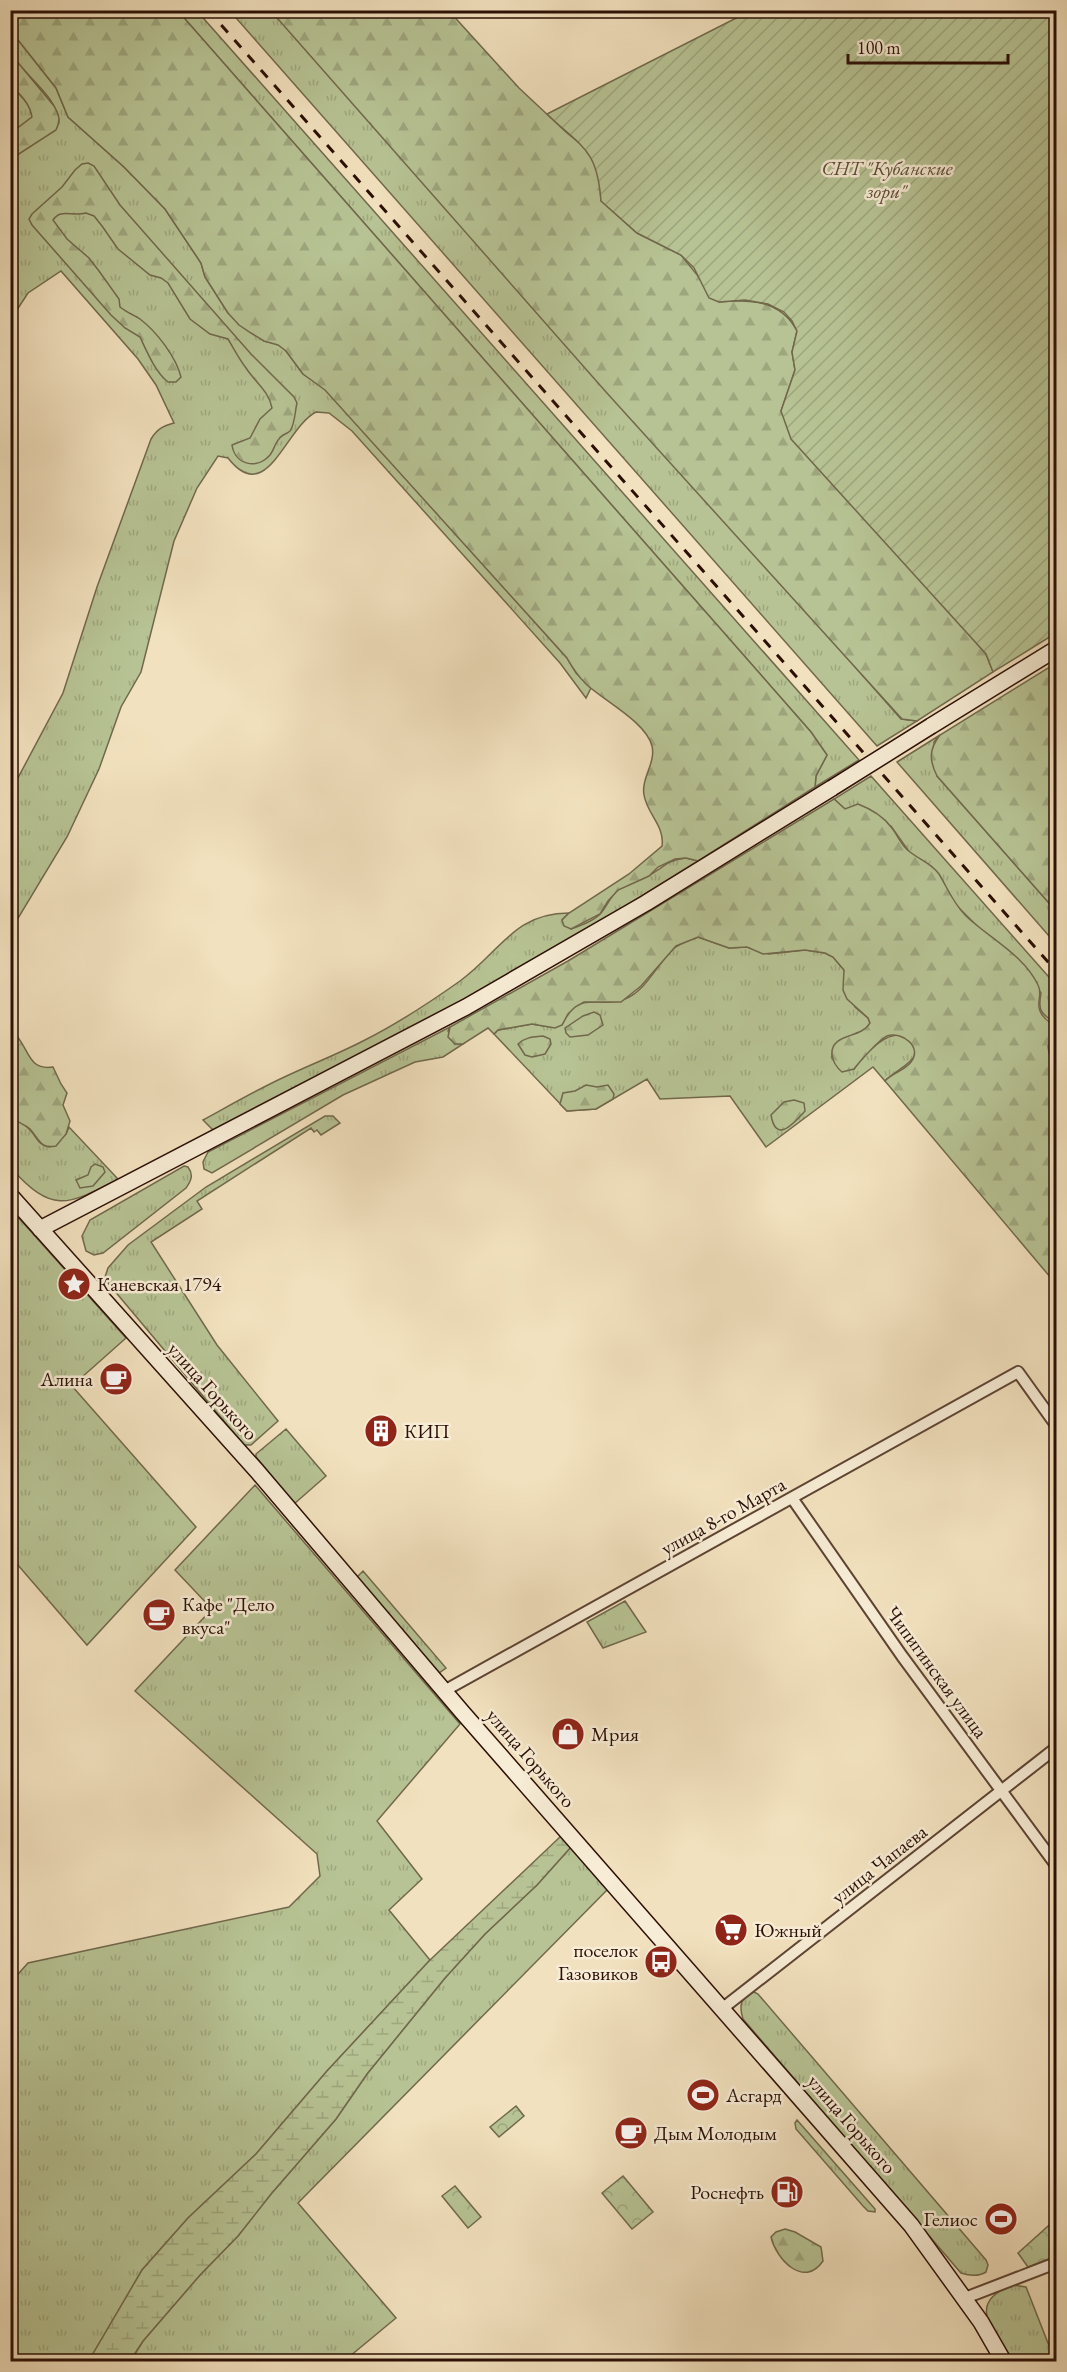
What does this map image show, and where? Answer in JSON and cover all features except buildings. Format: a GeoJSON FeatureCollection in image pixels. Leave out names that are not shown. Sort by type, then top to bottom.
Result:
{"type":"FeatureCollection","features":[{"type":"Feature","properties":{"kind":"main road"},"geometry":{"type":"LineString","coordinates":[[40,1229],[466,1007],[626,915],[1056,649]]}},
{"type":"Feature","properties":{"kind":"main road","name":"улица Горького"},"geometry":{"type":"LineString","coordinates":[[10,1195],[257,1471],[444,1691],[911,2225],[965,2298],[1004,2361]]}},
{"type":"Feature","properties":{"kind":"street","name":"улица 8-го Марта"},"geometry":{"type":"LineString","coordinates":[[444,1691],[1018,1372],[1056,1425]]}},
{"type":"Feature","properties":{"kind":"street","name":"Чипигинская улица"},"geometry":{"type":"LineString","coordinates":[[792,1498],[902,1656],[1056,1865]]}},
{"type":"Feature","properties":{"kind":"street","name":"улица Чапаева"},"geometry":{"type":"LineString","coordinates":[[723,2008],[1056,1748]]}},
{"type":"Feature","properties":{"kind":"street"},"geometry":{"type":"LineString","coordinates":[[965,2298],[1056,2263]]}},
{"type":"Feature","properties":{"kind":"green space"},"geometry":{"type":"Polygon","coordinates":[[[11,10],[178,11],[811,732],[827,755],[816,776],[815,787],[698,861],[686,858],[675,859],[658,867],[649,876],[618,890],[600,914],[571,929],[564,926],[562,920],[569,913],[629,874],[662,846],[661,832],[644,795],[653,752],[648,737],[624,712],[583,681],[567,658],[325,390],[303,374],[286,351],[251,333],[239,325],[228,313],[205,277],[201,263],[165,209],[124,167],[68,117],[56,88],[11,31],[11,10]]]}},
{"type":"Feature","properties":{"kind":"green space"},"geometry":{"type":"Polygon","coordinates":[[[178,11],[197,11],[859,760],[815,787],[816,776],[827,755],[811,732],[178,11]]]}},
{"type":"Feature","properties":{"kind":"green space"},"geometry":{"type":"Polygon","coordinates":[[[230,11],[278,11],[901,719],[917,721],[877,746],[230,11]]]}},
{"type":"Feature","properties":{"kind":"green space"},"geometry":{"type":"Polygon","coordinates":[[[271,11],[449,11],[519,88],[587,149],[599,174],[601,201],[637,233],[681,255],[719,302],[753,302],[773,307],[782,313],[797,331],[792,352],[795,370],[781,411],[986,654],[993,672],[917,721],[902,719],[606,392],[271,11]]]}},
{"type":"Feature","properties":{"kind":"green space","name":"СНТ \"Кубанские зори\""},"geometry":{"type":"Polygon","coordinates":[[[750,11],[1056,11],[1056,633],[993,672],[986,654],[791,439],[781,411],[795,370],[792,352],[797,331],[792,321],[784,312],[768,304],[745,300],[719,302],[709,298],[694,268],[681,255],[637,233],[601,201],[596,170],[586,150],[547,114],[750,11]]]}},
{"type":"Feature","properties":{"kind":"green space"},"geometry":{"type":"Polygon","coordinates":[[[11,31],[56,88],[68,117],[124,167],[165,209],[201,263],[205,277],[228,313],[264,341],[278,344],[303,374],[325,389],[567,658],[576,673],[591,688],[586,698],[560,663],[352,431],[329,413],[316,412],[305,421],[265,470],[254,474],[242,471],[228,458],[218,456],[197,488],[174,541],[141,672],[121,707],[99,769],[67,837],[17,920],[11,909],[11,791],[63,693],[97,587],[151,439],[161,428],[174,423],[156,385],[138,359],[61,271],[28,293],[11,319],[11,159],[59,123],[53,105],[47,96],[12,55],[11,31]]]}},
{"type":"Feature","properties":{"kind":"green space"},"geometry":{"type":"Polygon","coordinates":[[[10,53],[54,106],[59,120],[56,130],[11,159],[11,133],[32,117],[27,103],[11,85],[10,53]]]}},
{"type":"Feature","properties":{"kind":"green space"},"geometry":{"type":"Polygon","coordinates":[[[10,85],[27,103],[32,117],[11,133],[10,85]]]}},
{"type":"Feature","properties":{"kind":"green space"},"geometry":{"type":"Polygon","coordinates":[[[88,163],[94,166],[120,205],[251,354],[294,397],[297,403],[292,428],[276,442],[265,460],[253,464],[247,463],[237,457],[234,452],[232,445],[250,438],[260,419],[272,408],[265,392],[243,365],[228,339],[210,334],[190,319],[168,283],[150,275],[118,249],[94,216],[86,213],[56,216],[53,220],[67,239],[89,258],[119,299],[120,307],[146,324],[165,345],[181,377],[176,382],[168,382],[156,368],[140,337],[125,328],[111,315],[32,225],[29,219],[32,214],[62,187],[75,170],[82,164],[88,163]]]}},
{"type":"Feature","properties":{"kind":"green space"},"geometry":{"type":"Polygon","coordinates":[[[1056,663],[1056,911],[937,776],[931,755],[940,735],[1056,663]]]}},
{"type":"Feature","properties":{"kind":"green space"},"geometry":{"type":"Polygon","coordinates":[[[940,735],[934,742],[937,776],[1056,911],[1056,944],[897,762],[940,735]]]}},
{"type":"Feature","properties":{"kind":"green space"},"geometry":{"type":"Polygon","coordinates":[[[871,776],[1056,985],[1056,1029],[1041,1011],[1041,993],[1013,955],[980,929],[953,902],[939,875],[931,866],[910,853],[891,826],[845,809],[834,799],[871,776]]]}},
{"type":"Feature","properties":{"kind":"green space"},"geometry":{"type":"Polygon","coordinates":[[[834,799],[845,809],[858,804],[884,819],[907,850],[936,870],[961,911],[1015,956],[1032,974],[1038,985],[1040,1011],[1056,1030],[1055,1040],[1048,1046],[1053,1059],[1056,1058],[1056,1284],[885,1081],[911,1062],[914,1051],[909,1042],[899,1036],[887,1036],[854,1069],[842,1072],[836,1066],[832,1055],[836,1043],[860,1032],[870,1023],[868,1018],[847,999],[843,990],[844,970],[833,957],[825,953],[805,950],[763,954],[747,947],[729,948],[698,937],[676,946],[641,986],[621,1002],[584,1002],[568,1014],[562,1025],[555,1028],[532,1024],[498,1030],[494,1034],[488,1028],[463,1044],[455,1044],[448,1037],[450,1027],[568,961],[834,799]]]}},
{"type":"Feature","properties":{"kind":"green space"},"geometry":{"type":"Polygon","coordinates":[[[686,858],[698,861],[595,925],[441,1014],[213,1130],[203,1120],[268,1085],[351,1047],[425,1005],[474,970],[521,927],[550,915],[569,913],[562,920],[571,929],[583,925],[598,916],[618,890],[670,862],[686,858]]]}},
{"type":"Feature","properties":{"kind":"green space"},"geometry":{"type":"Polygon","coordinates":[[[698,937],[729,948],[747,947],[769,954],[805,950],[825,953],[833,957],[844,970],[855,1007],[868,1018],[870,1023],[860,1033],[837,1043],[833,1049],[832,1058],[854,1069],[880,1042],[899,1035],[910,1042],[915,1049],[915,1055],[911,1061],[885,1081],[873,1067],[766,1147],[730,1096],[660,1099],[647,1079],[596,1109],[567,1111],[494,1034],[498,1030],[532,1024],[550,1027],[562,1025],[575,1006],[590,1002],[616,1002],[625,999],[639,990],[673,949],[698,937]]]}},
{"type":"Feature","properties":{"kind":"green space"},"geometry":{"type":"Polygon","coordinates":[[[594,1012],[600,1015],[603,1025],[588,1035],[570,1037],[566,1033],[565,1028],[583,1016],[594,1012]]]}},
{"type":"Feature","properties":{"kind":"green space"},"geometry":{"type":"Polygon","coordinates":[[[450,1027],[448,1031],[455,1044],[463,1044],[443,1057],[415,1062],[343,1095],[212,1173],[204,1169],[203,1162],[208,1152],[450,1027]]]}},
{"type":"Feature","properties":{"kind":"green space"},"geometry":{"type":"Polygon","coordinates":[[[10,1029],[32,1061],[44,1067],[53,1067],[67,1093],[63,1105],[70,1121],[66,1134],[56,1146],[43,1145],[30,1129],[11,1115],[10,1029]]]}},
{"type":"Feature","properties":{"kind":"green space"},"geometry":{"type":"Polygon","coordinates":[[[543,1036],[550,1039],[551,1044],[545,1054],[532,1057],[525,1055],[518,1044],[533,1037],[543,1036]]]}},
{"type":"Feature","properties":{"kind":"green space"},"geometry":{"type":"Polygon","coordinates":[[[586,1085],[597,1087],[608,1085],[614,1094],[613,1099],[596,1109],[567,1111],[560,1104],[563,1093],[575,1091],[586,1085]]]}},
{"type":"Feature","properties":{"kind":"green space"},"geometry":{"type":"Polygon","coordinates":[[[794,1100],[804,1103],[805,1111],[790,1126],[781,1130],[777,1128],[773,1124],[771,1115],[784,1102],[794,1100]]]}},
{"type":"Feature","properties":{"kind":"green space"},"geometry":{"type":"Polygon","coordinates":[[[10,1104],[11,1115],[29,1129],[41,1144],[50,1147],[66,1134],[69,1127],[118,1179],[86,1195],[62,1201],[50,1199],[38,1193],[11,1168],[10,1104]]]}},
{"type":"Feature","properties":{"kind":"green space"},"geometry":{"type":"Polygon","coordinates":[[[325,1116],[333,1116],[340,1123],[321,1135],[317,1130],[314,1132],[311,1128],[197,1201],[202,1209],[151,1242],[217,1345],[278,1421],[251,1445],[244,1445],[105,1277],[108,1268],[128,1245],[206,1187],[325,1116]]]}},
{"type":"Feature","properties":{"kind":"green space"},"geometry":{"type":"Polygon","coordinates":[[[95,1164],[103,1167],[105,1172],[93,1186],[80,1188],[76,1180],[88,1175],[95,1164]]]}},
{"type":"Feature","properties":{"kind":"green space"},"geometry":{"type":"Polygon","coordinates":[[[184,1166],[188,1167],[191,1175],[186,1188],[103,1253],[94,1255],[86,1251],[82,1236],[90,1220],[184,1166]]]}},
{"type":"Feature","properties":{"kind":"green space"},"geometry":{"type":"Polygon","coordinates":[[[10,1208],[126,1338],[72,1386],[196,1527],[87,1645],[11,1557],[10,1208]]]}},
{"type":"Feature","properties":{"kind":"green space"},"geometry":{"type":"Polygon","coordinates":[[[286,1429],[326,1476],[294,1504],[256,1457],[256,1454],[286,1429]]]}},
{"type":"Feature","properties":{"kind":"green space"},"geometry":{"type":"Polygon","coordinates":[[[255,1485],[460,1724],[377,1821],[422,1879],[389,1910],[430,1960],[327,2071],[256,2154],[188,2218],[142,2270],[88,2362],[11,2362],[11,1982],[28,1963],[289,1907],[320,1876],[317,1854],[135,1691],[212,1609],[175,1570],[255,1485]]]}},
{"type":"Feature","properties":{"kind":"green space"},"geometry":{"type":"Polygon","coordinates":[[[363,1571],[446,1668],[439,1673],[357,1577],[363,1571]]]}},
{"type":"Feature","properties":{"kind":"green space"},"geometry":{"type":"Polygon","coordinates":[[[625,1601],[646,1632],[603,1648],[587,1622],[625,1601]]]}},
{"type":"Feature","properties":{"kind":"green space"},"geometry":{"type":"Polygon","coordinates":[[[561,1836],[571,1847],[537,1885],[485,1934],[445,1978],[367,2074],[336,2119],[238,2236],[200,2275],[143,2341],[130,2361],[88,2362],[142,2270],[188,2218],[256,2154],[327,2071],[430,1960],[561,1836]]]}},
{"type":"Feature","properties":{"kind":"green space"},"geometry":{"type":"Polygon","coordinates":[[[571,1847],[608,1889],[298,2203],[396,2318],[344,2361],[130,2362],[143,2341],[200,2275],[238,2236],[336,2119],[367,2074],[445,1978],[485,1934],[537,1885],[571,1847]]]}},
{"type":"Feature","properties":{"kind":"green space"},"geometry":{"type":"Polygon","coordinates":[[[754,1992],[986,2260],[988,2265],[986,2272],[974,2276],[961,2273],[743,2019],[741,2010],[743,1999],[754,1992]]]}},
{"type":"Feature","properties":{"kind":"green space"},"geometry":{"type":"Polygon","coordinates":[[[516,2106],[524,2116],[499,2137],[490,2127],[516,2106]]]}},
{"type":"Feature","properties":{"kind":"green space"},"geometry":{"type":"Polygon","coordinates":[[[797,2120],[875,2209],[875,2212],[868,2211],[863,2206],[796,2129],[797,2120]]]}},
{"type":"Feature","properties":{"kind":"green space"},"geometry":{"type":"Polygon","coordinates":[[[623,2176],[653,2212],[632,2229],[602,2193],[623,2176]]]}},
{"type":"Feature","properties":{"kind":"green space"},"geometry":{"type":"Polygon","coordinates":[[[455,2186],[481,2217],[468,2228],[442,2196],[455,2186]]]}},
{"type":"Feature","properties":{"kind":"green space"},"geometry":{"type":"Polygon","coordinates":[[[1056,2219],[1056,2256],[1028,2267],[1018,2253],[1056,2219]]]}},
{"type":"Feature","properties":{"kind":"green space"},"geometry":{"type":"Polygon","coordinates":[[[785,2229],[821,2247],[823,2261],[816,2269],[800,2272],[785,2262],[771,2237],[776,2232],[785,2229]]]}},
{"type":"Feature","properties":{"kind":"green space"},"geometry":{"type":"Polygon","coordinates":[[[1012,2285],[1026,2287],[1055,2361],[1013,2361],[992,2329],[986,2309],[989,2301],[998,2292],[1012,2285]]]}},
{"type":"Feature","properties":{"kind":"railway"},"geometry":{"type":"LineString","coordinates":[[208,10],[1056,971]]}},
{"type":"Feature","properties":{"kind":"place","name":"Каневская 1794"},"geometry":{"type":"Point","coordinates":[74,1284]}},
{"type":"Feature","properties":{"kind":"place","name":"Алина"},"geometry":{"type":"Point","coordinates":[116,1379]}},
{"type":"Feature","properties":{"kind":"place","name":"КИП"},"geometry":{"type":"Point","coordinates":[381,1431]}},
{"type":"Feature","properties":{"kind":"place","name":"Кафе \"Дело вкуса\""},"geometry":{"type":"Point","coordinates":[159,1615]}},
{"type":"Feature","properties":{"kind":"place","name":"Мрия"},"geometry":{"type":"Point","coordinates":[568,1734]}},
{"type":"Feature","properties":{"kind":"place","name":"Южный"},"geometry":{"type":"Point","coordinates":[731,1930]}},
{"type":"Feature","properties":{"kind":"place","name":"поселок Газовиков"},"geometry":{"type":"Point","coordinates":[661,1962]}},
{"type":"Feature","properties":{"kind":"place","name":"Асгард"},"geometry":{"type":"Point","coordinates":[703,2095]}},
{"type":"Feature","properties":{"kind":"place","name":"Дым Молодым"},"geometry":{"type":"Point","coordinates":[631,2133]}},
{"type":"Feature","properties":{"kind":"place","name":"Роснефть"},"geometry":{"type":"Point","coordinates":[787,2192]}},
{"type":"Feature","properties":{"kind":"place","name":"Гелиос"},"geometry":{"type":"Point","coordinates":[1001,2219]}}]}
